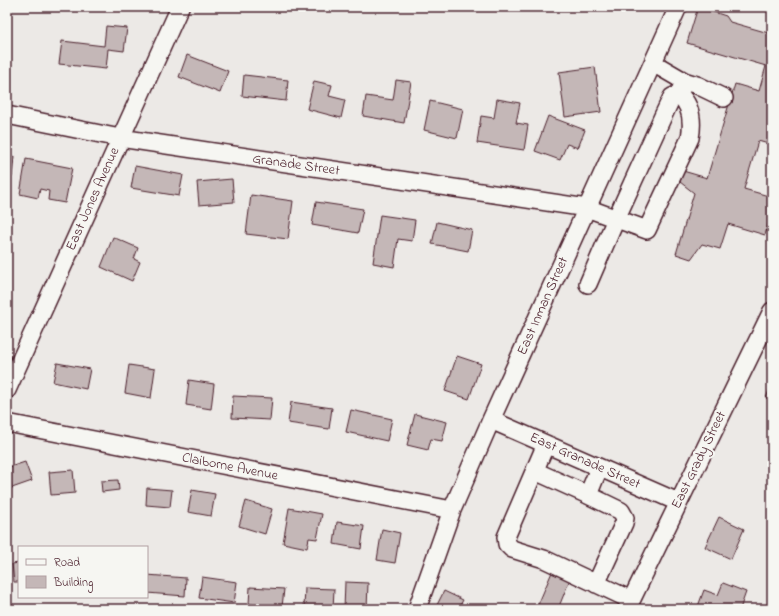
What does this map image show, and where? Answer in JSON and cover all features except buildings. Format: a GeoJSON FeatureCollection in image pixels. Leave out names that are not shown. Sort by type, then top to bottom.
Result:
{"type":"FeatureCollection","features":[{"type":"Feature","properties":{"kind":"street","name":"East Jones Avenue"},"geometry":{"type":"LineString","coordinates":[[7,390],[180,7]]}},
{"type":"Feature","properties":{"kind":"street","name":"East Inman Street"},"geometry":{"type":"LineString","coordinates":[[417,609],[452,510],[491,420],[678,7]]}},
{"type":"Feature","properties":{"kind":"street"},"geometry":{"type":"LineString","coordinates":[[653,63],[681,87]]}},
{"type":"Feature","properties":{"kind":"street"},"geometry":{"type":"LineString","coordinates":[[588,284],[672,97],[681,87],[697,85],[724,98]]}},
{"type":"Feature","properties":{"kind":"street","name":"Granade Street"},"geometry":{"type":"LineString","coordinates":[[7,115],[120,138],[587,208],[647,230],[690,138],[692,125],[689,109],[684,99],[681,87]]}},
{"type":"Feature","properties":{"kind":"street","name":"East Grady Street"},"geometry":{"type":"LineString","coordinates":[[629,604],[772,312]]}},
{"type":"Feature","properties":{"kind":"street","name":"East Granade Street"},"geometry":{"type":"LineString","coordinates":[[491,420],[678,502]]}},
{"type":"Feature","properties":{"kind":"street","name":"Claiborne Avenue"},"geometry":{"type":"LineString","coordinates":[[7,423],[452,510]]}},
{"type":"Feature","properties":{"kind":"street"},"geometry":{"type":"LineString","coordinates":[[546,444],[506,537],[507,544],[512,549],[544,559],[596,584],[629,604]]}},
{"type":"Feature","properties":{"kind":"street"},"geometry":{"type":"LineString","coordinates":[[588,495],[599,468]]}},
{"type":"Feature","properties":{"kind":"street"},"geometry":{"type":"LineString","coordinates":[[535,470],[621,511],[625,518],[624,524],[596,584]]}}]}
